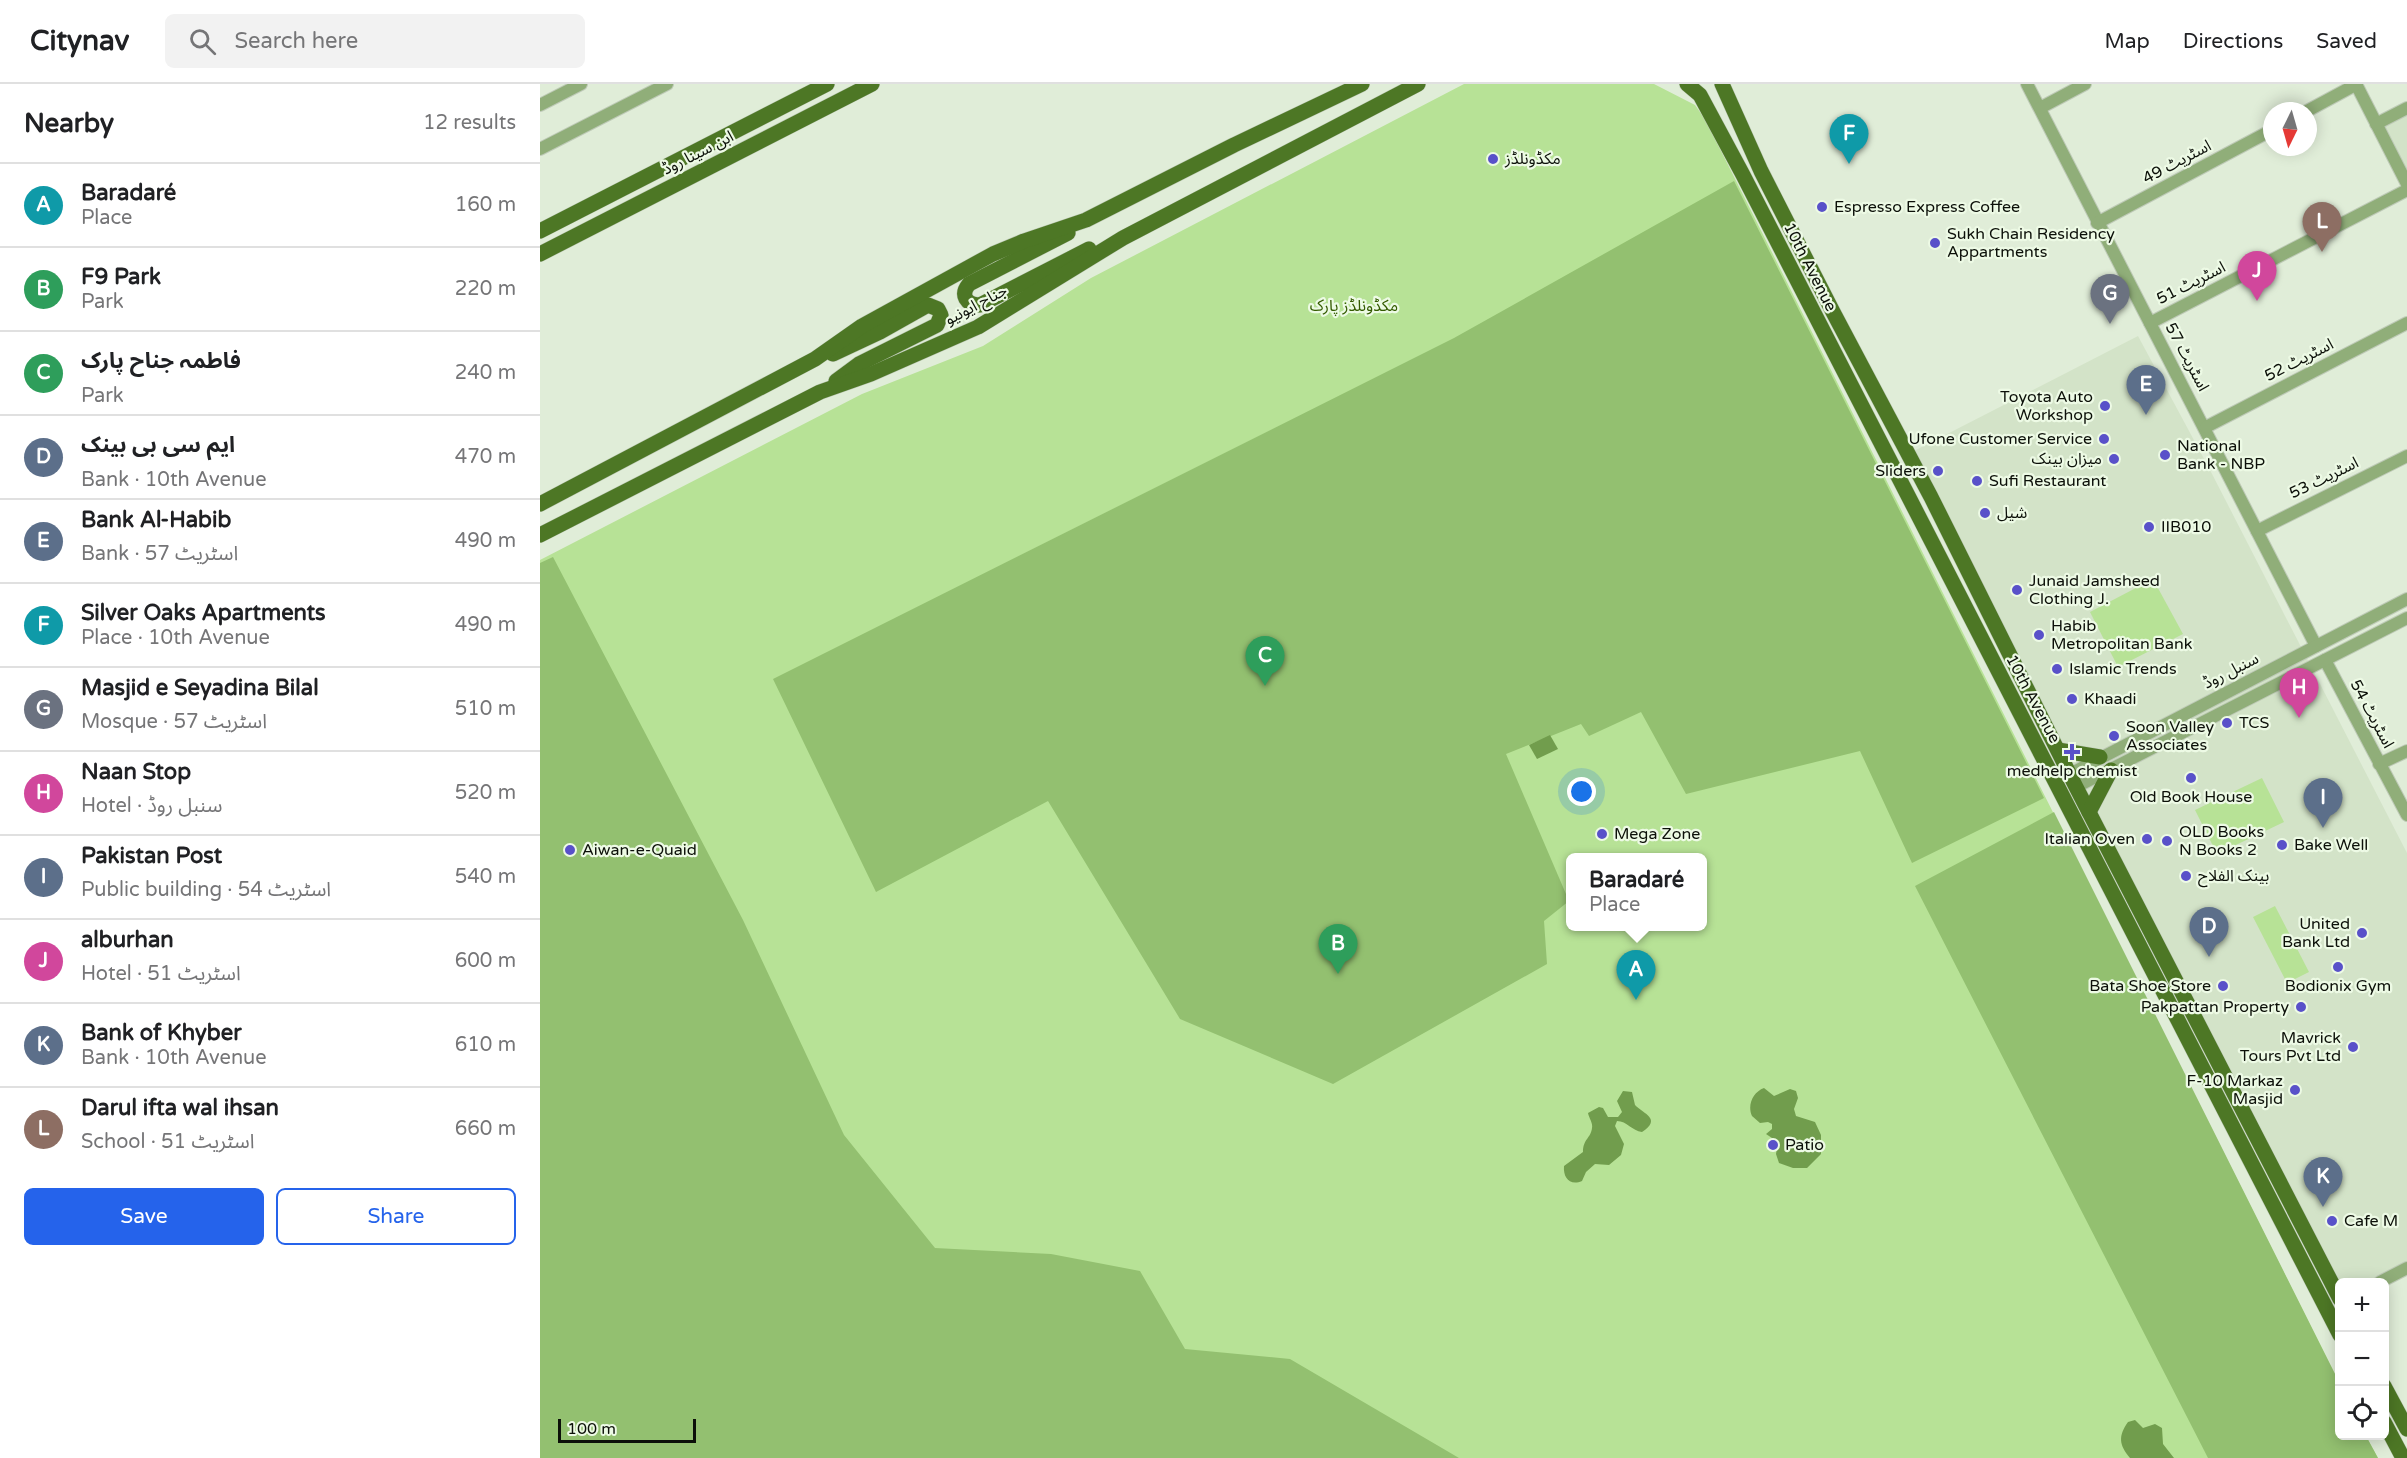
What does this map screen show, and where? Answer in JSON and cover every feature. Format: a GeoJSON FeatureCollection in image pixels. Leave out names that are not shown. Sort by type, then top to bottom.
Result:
{"type":"FeatureCollection","features":[{"type":"Feature","properties":{"kind":"main road","name":"ابن سینا روڈ"},"geometry":{"type":"LineString","coordinates":[[540,231],[827,84]]}},
{"type":"Feature","properties":{"kind":"main road","name":"ابن سینا روڈ"},"geometry":{"type":"LineString","coordinates":[[540,254],[872,84]]}},
{"type":"Feature","properties":{"kind":"main road"},"geometry":{"type":"LineString","coordinates":[[1123,238],[1104,242],[980,305],[972,305],[964,296],[964,290],[969,284],[1058,239],[1086,220],[1234,145],[1362,84]]}},
{"type":"Feature","properties":{"kind":"main road","name":"جناح ایونیو"},"geometry":{"type":"LineString","coordinates":[[540,535],[820,392],[871,374],[978,327],[1123,238],[1418,84]]}},
{"type":"Feature","properties":{"kind":"main road","name":"10th Avenue"},"geometry":{"type":"LineString","coordinates":[[1687,84],[1697,89],[2338,1332]]}},
{"type":"Feature","properties":{"kind":"main road","name":"10th Avenue"},"geometry":{"type":"LineString","coordinates":[[1722,84],[1766,181],[1995,622],[2073,781],[2335,1289]]}},
{"type":"Feature","properties":{"kind":"main road"},"geometry":{"type":"LineString","coordinates":[[540,504],[815,359],[862,326],[993,254],[1086,220]]}},
{"type":"Feature","properties":{"kind":"main road"},"geometry":{"type":"LineString","coordinates":[[815,359],[840,351],[928,305],[938,309],[941,315],[937,325],[859,364],[820,392]]}},
{"type":"Feature","properties":{"kind":"main road"},"geometry":{"type":"LineString","coordinates":[[1847,379],[1863,370]]}},
{"type":"Feature","properties":{"kind":"main road"},"geometry":{"type":"LineString","coordinates":[[2058,750],[2100,757]]}},
{"type":"Feature","properties":{"kind":"main road"},"geometry":{"type":"LineString","coordinates":[[2089,812],[2111,770]]}},
{"type":"Feature","properties":{"kind":"main road"},"geometry":{"type":"LineString","coordinates":[[2144,953],[2158,947]]}},
{"type":"Feature","properties":{"kind":"main road"},"geometry":{"type":"LineString","coordinates":[[2271,1202],[2285,1194]]}},
{"type":"Feature","properties":{"kind":"main road"},"geometry":{"type":"LineString","coordinates":[[2389,1391],[2402,1409],[2407,1429]]}},
{"type":"Feature","properties":{"kind":"main road"},"geometry":{"type":"LineString","coordinates":[[2389,1430],[2403,1458]]}},
{"type":"Feature","properties":{"kind":"street"},"geometry":{"type":"LineString","coordinates":[[540,105],[558,89],[581,84]]}},
{"type":"Feature","properties":{"kind":"street"},"geometry":{"type":"LineString","coordinates":[[540,149],[643,90],[668,84]]}},
{"type":"Feature","properties":{"kind":"street","name":"اسٹریٹ 57"},"geometry":{"type":"LineString","coordinates":[[2027,84],[2097,223],[2206,427],[2316,646]]}},
{"type":"Feature","properties":{"kind":"street"},"geometry":{"type":"LineString","coordinates":[[2040,108],[2085,84]]}},
{"type":"Feature","properties":{"kind":"street"},"geometry":{"type":"LineString","coordinates":[[2317,105],[2356,84],[2407,184]]}},
{"type":"Feature","properties":{"kind":"street"},"geometry":{"type":"LineString","coordinates":[[2376,123],[2407,108]]}},
{"type":"Feature","properties":{"kind":"street","name":"اسٹریٹ 49"},"geometry":{"type":"LineString","coordinates":[[2097,223],[2263,135]]}},
{"type":"Feature","properties":{"kind":"street","name":"اسٹریٹ 51"},"geometry":{"type":"LineString","coordinates":[[2150,323],[2407,190]]}},
{"type":"Feature","properties":{"kind":"street","name":"اسٹریٹ 52"},"geometry":{"type":"LineString","coordinates":[[2206,427],[2407,323]]}},
{"type":"Feature","properties":{"kind":"street","name":"اسٹریٹ 53"},"geometry":{"type":"LineString","coordinates":[[2257,531],[2407,456]]}},
{"type":"Feature","properties":{"kind":"street","name":"سنبل روڈ"},"geometry":{"type":"LineString","coordinates":[[2073,781],[2100,757],[2407,599]]}},
{"type":"Feature","properties":{"kind":"street","name":"سنبل روڈ"},"geometry":{"type":"LineString","coordinates":[[2073,781],[2111,770],[2407,618]]}},
{"type":"Feature","properties":{"kind":"street","name":"اسٹریٹ 54"},"geometry":{"type":"LineString","coordinates":[[2325,660],[2407,814]]}},
{"type":"Feature","properties":{"kind":"street"},"geometry":{"type":"LineString","coordinates":[[2379,764],[2407,752]]}},
{"type":"Feature","properties":{"kind":"street"},"geometry":{"type":"LineString","coordinates":[[2388,1278],[2407,1268]]}},
{"type":"Feature","properties":{"kind":"shaded area"},"geometry":{"type":"Polygon","coordinates":[[[2407,112],[2407,176],[2382,126],[2407,112]]]}},
{"type":"Feature","properties":{"kind":"shaded area"},"geometry":{"type":"Polygon","coordinates":[[[1734,181],[2044,798],[1912,863],[1860,751],[1686,794],[1641,712],[1589,736],[1581,724],[1506,754],[1566,894],[1566,903],[1544,921],[1547,964],[1333,1084],[1180,1019],[1048,801],[876,892],[773,679],[1454,338],[1734,181]]]}},
{"type":"Feature","properties":{"kind":"shaded area"},"geometry":{"type":"Polygon","coordinates":[[[2138,336],[2210,470],[2407,853],[2407,1263],[2377,1278],[2338,1278],[2006,636],[1914,451],[2138,336]]]}},
{"type":"Feature","properties":{"kind":"shaded area"},"geometry":{"type":"Polygon","coordinates":[[[553,557],[743,920],[844,1135],[935,1248],[1051,1254],[1140,1271],[1185,1349],[1290,1359],[1459,1458],[540,1458],[540,563],[553,557]]]}},
{"type":"Feature","properties":{"kind":"shaded area"},"geometry":{"type":"Polygon","coordinates":[[[1550,735],[1558,749],[1537,759],[1529,745],[1550,735]]]}},
{"type":"Feature","properties":{"kind":"shaded area"},"geometry":{"type":"Polygon","coordinates":[[[2054,812],[2335,1374],[2335,1440],[2368,1440],[2378,1458],[2208,1458],[1915,886],[2054,812]]]}},
{"type":"Feature","properties":{"kind":"shaded area"},"geometry":{"type":"Polygon","coordinates":[[[1764,1088],[1774,1096],[1790,1089],[1796,1091],[1798,1098],[1794,1109],[1796,1116],[1815,1122],[1821,1135],[1821,1154],[1807,1168],[1793,1168],[1779,1163],[1776,1154],[1778,1142],[1766,1134],[1772,1129],[1772,1124],[1760,1123],[1752,1116],[1750,1108],[1752,1099],[1764,1088]]]}},
{"type":"Feature","properties":{"kind":"shaded area"},"geometry":{"type":"Polygon","coordinates":[[[1623,1091],[1632,1092],[1635,1105],[1649,1117],[1651,1124],[1642,1132],[1617,1121],[1615,1126],[1624,1144],[1621,1155],[1609,1165],[1595,1164],[1586,1172],[1582,1181],[1571,1182],[1566,1177],[1564,1166],[1583,1152],[1584,1144],[1592,1128],[1588,1113],[1599,1107],[1603,1108],[1608,1117],[1618,1117],[1622,1112],[1617,1101],[1623,1091]]]}},
{"type":"Feature","properties":{"kind":"shaded area"},"geometry":{"type":"Polygon","coordinates":[[[2135,1420],[2143,1428],[2155,1424],[2162,1428],[2163,1444],[2174,1458],[2130,1458],[2122,1445],[2121,1436],[2128,1422],[2135,1420]]]}},
{"type":"Feature","properties":{"kind":"green space","name":"مکڈونلڈز پارک"},"geometry":{"type":"Polygon","coordinates":[[[1464,84],[1654,84],[1695,105],[1705,119],[2335,1374],[2335,1440],[2368,1440],[2378,1458],[540,1458],[540,560],[862,394],[983,346],[1091,278],[1464,84]]]}},
{"type":"Feature","properties":{"kind":"green space"},"geometry":{"type":"Polygon","coordinates":[[[2153,579],[2183,634],[2118,667],[2090,612],[2153,579]]]}},
{"type":"Feature","properties":{"kind":"green space"},"geometry":{"type":"Polygon","coordinates":[[[2262,778],[2284,822],[2217,854],[2195,810],[2262,778]]]}},
{"type":"Feature","properties":{"kind":"green space"},"geometry":{"type":"Polygon","coordinates":[[[2275,906],[2309,972],[2287,983],[2253,917],[2275,906]]]}},
{"type":"Feature","properties":{"kind":"place","name":"مکڈونلڈز"},"geometry":{"type":"Point","coordinates":[1493,159]}},
{"type":"Feature","properties":{"kind":"place","name":"Silver Oaks Apartments"},"geometry":{"type":"Point","coordinates":[1849,164]}},
{"type":"Feature","properties":{"kind":"place","name":"Espresso Express Coffee"},"geometry":{"type":"Point","coordinates":[1822,207]}},
{"type":"Feature","properties":{"kind":"place","name":"Sukh Chain Residency Appartments"},"geometry":{"type":"Point","coordinates":[1935,243]}},
{"type":"Feature","properties":{"kind":"place","name":"Darul ifta wal ihsan"},"geometry":{"type":"Point","coordinates":[2322,252]}},
{"type":"Feature","properties":{"kind":"place","name":"alburhan"},"geometry":{"type":"Point","coordinates":[2257,301]}},
{"type":"Feature","properties":{"kind":"place","name":"Masjid e Seyadina Bilal"},"geometry":{"type":"Point","coordinates":[2110,324]}},
{"type":"Feature","properties":{"kind":"place","name":"Toyota Auto Workshop"},"geometry":{"type":"Point","coordinates":[2105,406]}},
{"type":"Feature","properties":{"kind":"place","name":"Bank Al-Habib"},"geometry":{"type":"Point","coordinates":[2146,415]}},
{"type":"Feature","properties":{"kind":"place","name":"Ufone Customer Service"},"geometry":{"type":"Point","coordinates":[2104,439]}},
{"type":"Feature","properties":{"kind":"place","name":"National Bank - NBP"},"geometry":{"type":"Point","coordinates":[2165,455]}},
{"type":"Feature","properties":{"kind":"place","name":"میزان بینک"},"geometry":{"type":"Point","coordinates":[2114,459]}},
{"type":"Feature","properties":{"kind":"place","name":"Sliders"},"geometry":{"type":"Point","coordinates":[1938,471]}},
{"type":"Feature","properties":{"kind":"place","name":"Sufi Restaurant"},"geometry":{"type":"Point","coordinates":[1977,481]}},
{"type":"Feature","properties":{"kind":"place","name":"شیل"},"geometry":{"type":"Point","coordinates":[1985,513]}},
{"type":"Feature","properties":{"kind":"place","name":"IIB010"},"geometry":{"type":"Point","coordinates":[2149,527]}},
{"type":"Feature","properties":{"kind":"place","name":"Junaid Jamsheed Clothing J."},"geometry":{"type":"Point","coordinates":[2017,590]}},
{"type":"Feature","properties":{"kind":"place","name":"Habib Metropolitan Bank"},"geometry":{"type":"Point","coordinates":[2039,635]}},
{"type":"Feature","properties":{"kind":"place","name":"Islamic Trends"},"geometry":{"type":"Point","coordinates":[2057,669]}},
{"type":"Feature","properties":{"kind":"place","name":"فاطمہ جناح پارک"},"geometry":{"type":"Point","coordinates":[1265,686]}},
{"type":"Feature","properties":{"kind":"place","name":"Khaadi"},"geometry":{"type":"Point","coordinates":[2072,699]}},
{"type":"Feature","properties":{"kind":"place","name":"Naan Stop"},"geometry":{"type":"Point","coordinates":[2299,718]}},
{"type":"Feature","properties":{"kind":"place","name":"TCS"},"geometry":{"type":"Point","coordinates":[2227,723]}},
{"type":"Feature","properties":{"kind":"place","name":"Soon Valley Associates"},"geometry":{"type":"Point","coordinates":[2114,736]}},
{"type":"Feature","properties":{"kind":"place","name":"medhelp chemist"},"geometry":{"type":"Point","coordinates":[2072,752]}},
{"type":"Feature","properties":{"kind":"place","name":"Old Book House"},"geometry":{"type":"Point","coordinates":[2191,778]}},
{"type":"Feature","properties":{"kind":"place","name":"Pakistan Post"},"geometry":{"type":"Point","coordinates":[2323,828]}},
{"type":"Feature","properties":{"kind":"place","name":"Mega Zone"},"geometry":{"type":"Point","coordinates":[1602,834]}},
{"type":"Feature","properties":{"kind":"place","name":"Italian Oven"},"geometry":{"type":"Point","coordinates":[2147,839]}},
{"type":"Feature","properties":{"kind":"place","name":"OLD Books N Books 2"},"geometry":{"type":"Point","coordinates":[2167,841]}},
{"type":"Feature","properties":{"kind":"place","name":"Bake Well"},"geometry":{"type":"Point","coordinates":[2282,845]}},
{"type":"Feature","properties":{"kind":"place","name":"Aiwan-e-Quaid"},"geometry":{"type":"Point","coordinates":[570,850]}},
{"type":"Feature","properties":{"kind":"place","name":"بینک الفلاح"},"geometry":{"type":"Point","coordinates":[2186,876]}},
{"type":"Feature","properties":{"kind":"place","name":"United Bank Ltd"},"geometry":{"type":"Point","coordinates":[2362,933]}},
{"type":"Feature","properties":{"kind":"place","name":"ایم سی بی بینک"},"geometry":{"type":"Point","coordinates":[2209,957]}},
{"type":"Feature","properties":{"kind":"place","name":"Bodionix Gym"},"geometry":{"type":"Point","coordinates":[2338,967]}},
{"type":"Feature","properties":{"kind":"place","name":"F9 Park"},"geometry":{"type":"Point","coordinates":[1338,974]}},
{"type":"Feature","properties":{"kind":"place","name":"Bata Shoe Store"},"geometry":{"type":"Point","coordinates":[2223,986]}},
{"type":"Feature","properties":{"kind":"place","name":"Baradaré"},"geometry":{"type":"Point","coordinates":[1636,1000]}},
{"type":"Feature","properties":{"kind":"place","name":"Pakpattan Property"},"geometry":{"type":"Point","coordinates":[2301,1007]}},
{"type":"Feature","properties":{"kind":"place","name":"Mavrick Tours Pvt Ltd"},"geometry":{"type":"Point","coordinates":[2353,1047]}},
{"type":"Feature","properties":{"kind":"place","name":"F-10 Markaz Masjid"},"geometry":{"type":"Point","coordinates":[2295,1090]}},
{"type":"Feature","properties":{"kind":"place","name":"Patio"},"geometry":{"type":"Point","coordinates":[1773,1145]}},
{"type":"Feature","properties":{"kind":"place","name":"Bank of Khyber"},"geometry":{"type":"Point","coordinates":[2323,1207]}},
{"type":"Feature","properties":{"kind":"place","name":"Cafe M"},"geometry":{"type":"Point","coordinates":[2332,1221]}}]}
